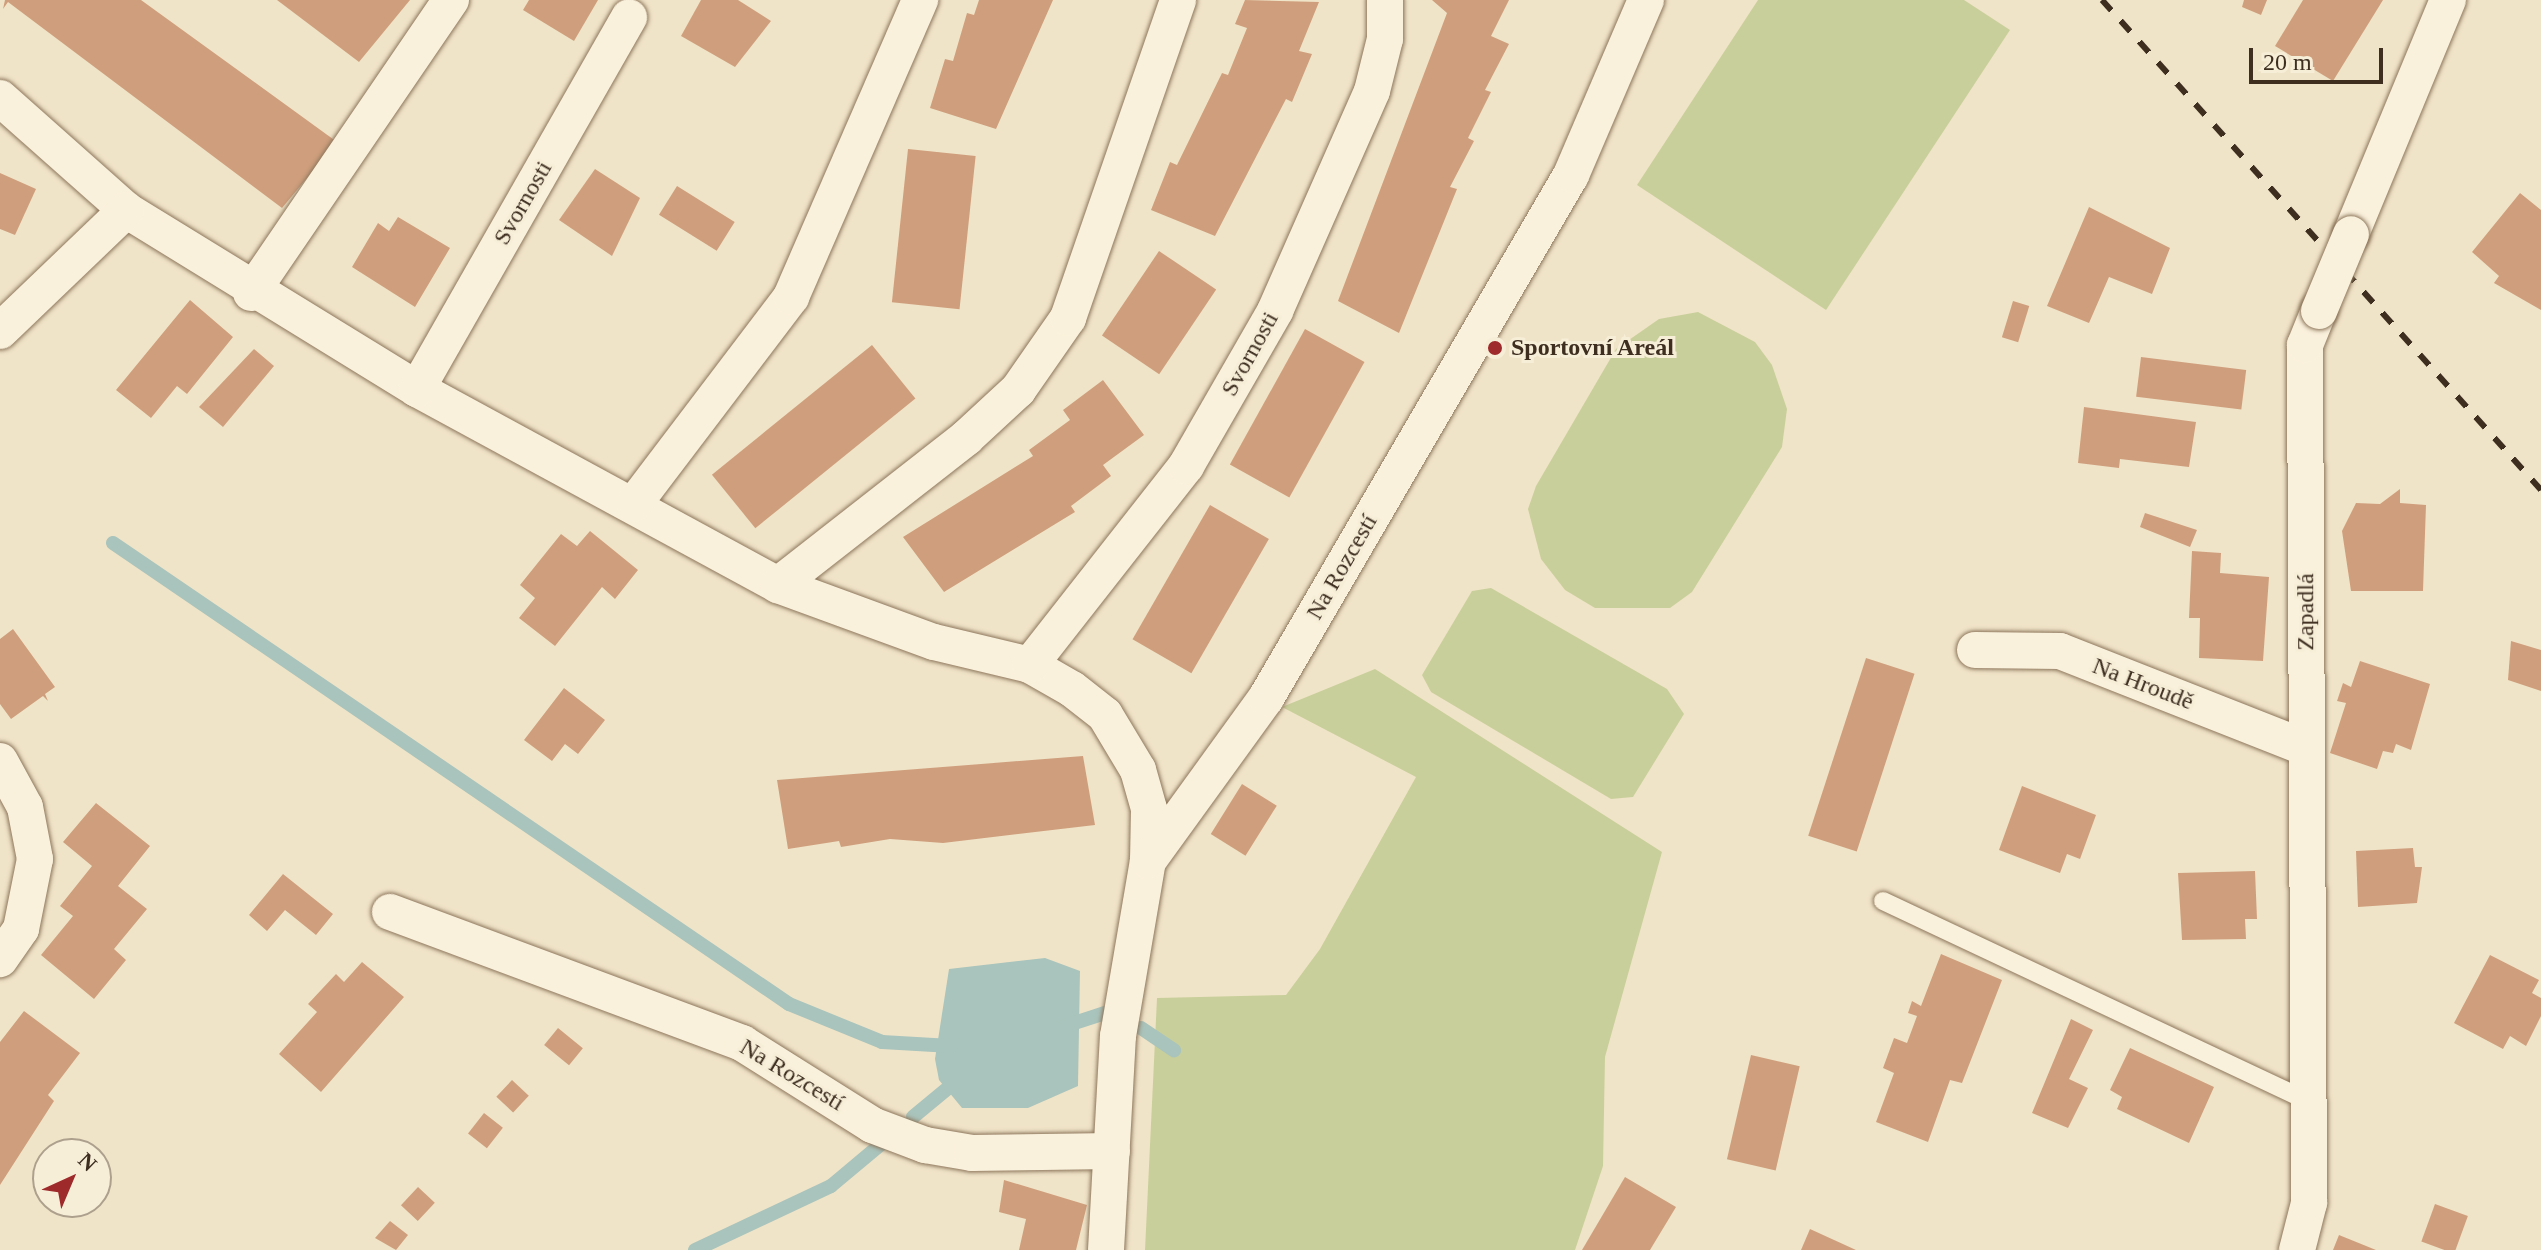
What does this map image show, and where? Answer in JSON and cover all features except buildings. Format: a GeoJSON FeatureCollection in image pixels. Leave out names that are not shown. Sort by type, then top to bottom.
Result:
{"type":"FeatureCollection","features":[{"type":"Feature","properties":{"kind":"street"},"geometry":{"type":"LineString","coordinates":[[251,293],[451,0]]}},
{"type":"Feature","properties":{"kind":"street"},"geometry":{"type":"LineString","coordinates":[[634,504],[791,297],[920,0]]}},
{"type":"Feature","properties":{"kind":"street"},"geometry":{"type":"LineString","coordinates":[[778,585],[966,438],[1018,390],[1068,318],[1178,0]]}},
{"type":"Feature","properties":{"kind":"street","name":"Svornosti"},"geometry":{"type":"LineString","coordinates":[[1030,665],[1186,466],[1275,311],[1372,91],[1385,39],[1385,0]]}},
{"type":"Feature","properties":{"kind":"street","name":"Na Rozcestí"},"geometry":{"type":"LineString","coordinates":[[1106,1250],[1118,1036],[1148,861],[1266,698],[1571,175],[1646,0]]}},
{"type":"Feature","properties":{"kind":"street","name":"Zapadlá"},"geometry":{"type":"LineString","coordinates":[[2297,1250],[2309,1203],[2310,1102],[2305,345],[2448,0]]}},
{"type":"Feature","properties":{"kind":"street","name":"Svornosti"},"geometry":{"type":"LineString","coordinates":[[417,389],[629,17]]}},
{"type":"Feature","properties":{"kind":"street"},"geometry":{"type":"LineString","coordinates":[[0,98],[126,210],[251,293],[417,389],[634,504],[778,585],[934,642],[1030,665],[1105,715],[1138,770],[1149,809],[1148,861]]}},
{"type":"Feature","properties":{"kind":"street"},"geometry":{"type":"LineString","coordinates":[[0,331],[126,210]]}},
{"type":"Feature","properties":{"kind":"street","name":"Na Hroudě"},"geometry":{"type":"LineString","coordinates":[[1975,650],[2060,651],[2306,748]]}},
{"type":"Feature","properties":{"kind":"street"},"geometry":{"type":"LineString","coordinates":[[0,761],[25,807],[35,859],[21,929],[0,959]]}},
{"type":"Feature","properties":{"kind":"street","name":"Na Rozcestí"},"geometry":{"type":"LineString","coordinates":[[390,912],[742,1043],[872,1125],[925,1145],[972,1153],[1112,1151]]}},
{"type":"Feature","properties":{"kind":"lane"},"geometry":{"type":"LineString","coordinates":[[1883,901],[2310,1102]]}},
{"type":"Feature","properties":{"kind":"green space"},"geometry":{"type":"Polygon","coordinates":[[[1758,0],[1964,0],[2010,30],[1826,310],[1637,185],[1758,0]]]}},
{"type":"Feature","properties":{"kind":"green space"},"geometry":{"type":"Polygon","coordinates":[[[1698,312],[1755,342],[1772,365],[1787,409],[1782,447],[1692,592],[1670,608],[1595,608],[1565,590],[1541,559],[1528,509],[1536,486],[1616,349],[1659,319],[1698,312]]]}},
{"type":"Feature","properties":{"kind":"green space"},"geometry":{"type":"Polygon","coordinates":[[[1491,588],[1667,689],[1684,714],[1633,797],[1611,799],[1431,692],[1422,675],[1472,591],[1491,588]]]}},
{"type":"Feature","properties":{"kind":"green space"},"geometry":{"type":"Polygon","coordinates":[[[1375,669],[1662,852],[1605,1057],[1603,1166],[1575,1250],[1145,1250],[1157,998],[1286,995],[1320,949],[1416,777],[1282,707],[1375,669]]]}},
{"type":"Feature","properties":{"kind":"water"},"geometry":{"type":"Polygon","coordinates":[[[1045,958],[1080,971],[1078,1086],[1028,1108],[962,1108],[939,1080],[935,1059],[949,969],[1045,958]]]}},
{"type":"Feature","properties":{"kind":"waterway"},"geometry":{"type":"LineString","coordinates":[[113,543],[789,1004],[882,1042],[951,1046]]}},
{"type":"Feature","properties":{"kind":"waterway"},"geometry":{"type":"LineString","coordinates":[[1065,1026],[1105,1013]]}},
{"type":"Feature","properties":{"kind":"waterway"},"geometry":{"type":"LineString","coordinates":[[1141,1028],[1174,1050]]}},
{"type":"Feature","properties":{"kind":"waterway"},"geometry":{"type":"LineString","coordinates":[[913,1117],[959,1079]]}},
{"type":"Feature","properties":{"kind":"waterway"},"geometry":{"type":"LineString","coordinates":[[695,1250],[831,1186],[880,1145]]}},
{"type":"Feature","properties":{"kind":"railway"},"geometry":{"type":"LineString","coordinates":[[2102,0],[2541,490]]}},
{"type":"Feature","properties":{"kind":"place","name":"Sportovní Areál"},"geometry":{"type":"Point","coordinates":[1495,348]}}]}
